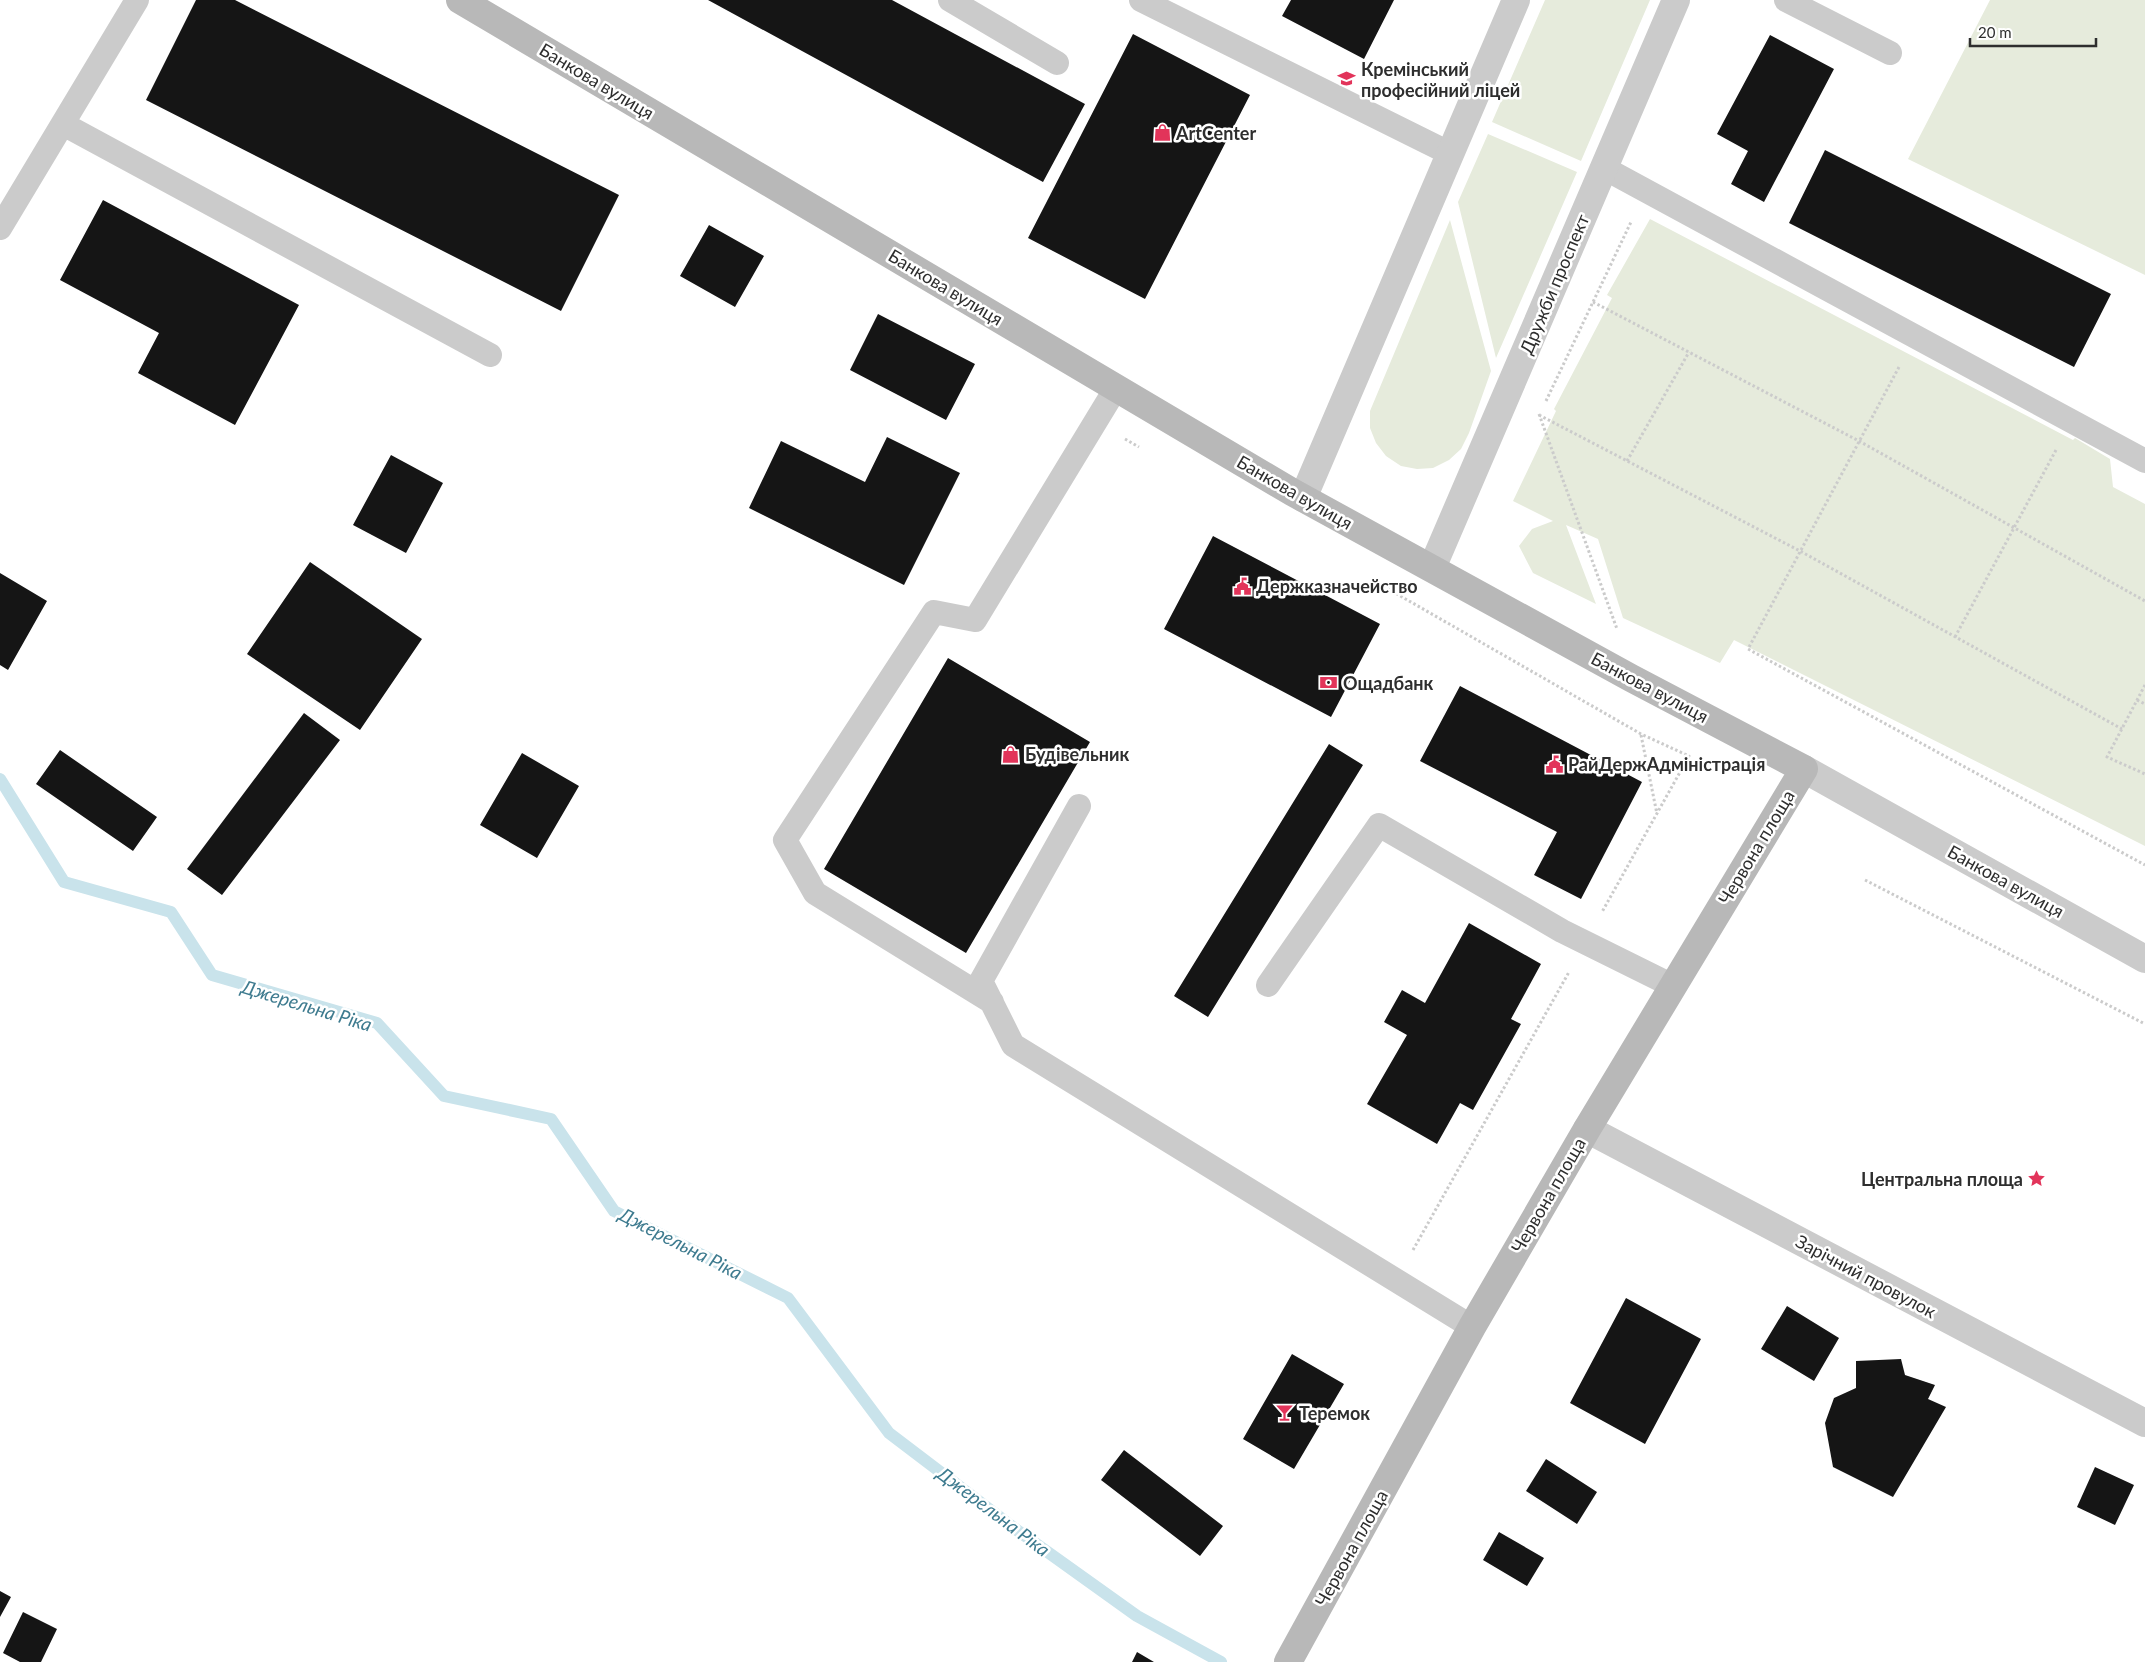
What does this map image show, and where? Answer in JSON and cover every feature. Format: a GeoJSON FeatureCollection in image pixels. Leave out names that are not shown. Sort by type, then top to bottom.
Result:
{"type":"FeatureCollection","features":[{"type":"Feature","properties":{"kind":"street","name":"Банкова вулиця"},"geometry":{"type":"LineString","coordinates":[[460,0],[1303,498],[1631,678],[1804,768],[2145,959]]}},
{"type":"Feature","properties":{"kind":"street"},"geometry":{"type":"LineString","coordinates":[[1303,498],[1516,0]]}},
{"type":"Feature","properties":{"kind":"street","name":"Дружби проспект"},"geometry":{"type":"LineString","coordinates":[[1432,568],[1676,0]]}},
{"type":"Feature","properties":{"kind":"street","name":"Червона площа"},"geometry":{"type":"LineString","coordinates":[[1288,1662],[1472,1327],[1587,1129],[1804,768]]}},
{"type":"Feature","properties":{"kind":"street","name":"Зарічний провулок"},"geometry":{"type":"LineString","coordinates":[[1587,1129],[2145,1423]]}},
{"type":"Feature","properties":{"kind":"lane"},"geometry":{"type":"LineString","coordinates":[[0,228],[137,0]]}},
{"type":"Feature","properties":{"kind":"lane"},"geometry":{"type":"LineString","coordinates":[[950,0],[1057,63]]}},
{"type":"Feature","properties":{"kind":"lane"},"geometry":{"type":"LineString","coordinates":[[1141,0],[1450,154]]}},
{"type":"Feature","properties":{"kind":"lane"},"geometry":{"type":"LineString","coordinates":[[1786,0],[1890,53]]}},
{"type":"Feature","properties":{"kind":"lane"},"geometry":{"type":"LineString","coordinates":[[63,124],[490,355]]}},
{"type":"Feature","properties":{"kind":"lane"},"geometry":{"type":"LineString","coordinates":[[1604,168],[2145,462]]}},
{"type":"Feature","properties":{"kind":"lane"},"geometry":{"type":"LineString","coordinates":[[992,1002],[814,893],[785,840],[934,612],[975,620],[1116,388]]}},
{"type":"Feature","properties":{"kind":"lane"},"geometry":{"type":"LineString","coordinates":[[1078,806],[981,981],[1013,1045],[1472,1327]]}},
{"type":"Feature","properties":{"kind":"lane"},"geometry":{"type":"LineString","coordinates":[[1268,985],[1379,825],[1585,943],[1673,986]]}},
{"type":"Feature","properties":{"kind":"path"},"geometry":{"type":"LineString","coordinates":[[1535,424],[1647,190]]}},
{"type":"Feature","properties":{"kind":"path"},"geometry":{"type":"LineString","coordinates":[[1593,302],[1859,441],[2145,601]]}},
{"type":"Feature","properties":{"kind":"path"},"geometry":{"type":"LineString","coordinates":[[1916,336],[1748,649],[2145,865]]}},
{"type":"Feature","properties":{"kind":"path"},"geometry":{"type":"LineString","coordinates":[[1627,461],[1689,352]]}},
{"type":"Feature","properties":{"kind":"path"},"geometry":{"type":"LineString","coordinates":[[1540,415],[1800,552],[2122,729]]}},
{"type":"Feature","properties":{"kind":"path"},"geometry":{"type":"LineString","coordinates":[[1540,415],[1619,634]]}},
{"type":"Feature","properties":{"kind":"path"},"geometry":{"type":"LineString","coordinates":[[1956,637],[2071,421]]}},
{"type":"Feature","properties":{"kind":"path"},"geometry":{"type":"LineString","coordinates":[[2145,685],[2107,757],[2145,774]]}},
{"type":"Feature","properties":{"kind":"path"},"geometry":{"type":"LineString","coordinates":[[2137,700],[2145,704]]}},
{"type":"Feature","properties":{"kind":"path"},"geometry":{"type":"LineString","coordinates":[[1641,734],[1657,815]]}},
{"type":"Feature","properties":{"kind":"path"},"geometry":{"type":"LineString","coordinates":[[1396,1281],[1690,756]]}},
{"type":"Feature","properties":{"kind":"path"},"geometry":{"type":"LineString","coordinates":[[1865,880],[2145,1024]]}},
{"type":"Feature","properties":{"kind":"shaded area"},"geometry":{"type":"Polygon","coordinates":[[[1545,0],[1650,0],[1581,161],[1492,122],[1545,0]]]}},
{"type":"Feature","properties":{"kind":"shaded area"},"geometry":{"type":"Polygon","coordinates":[[[1990,0],[2145,0],[2145,275],[1908,159],[1990,0]]]}},
{"type":"Feature","properties":{"kind":"shaded area"},"geometry":{"type":"Polygon","coordinates":[[[1488,134],[1577,172],[1496,358],[1458,202],[1488,134]]]}},
{"type":"Feature","properties":{"kind":"shaded area"},"geometry":{"type":"Polygon","coordinates":[[[1650,219],[2073,440],[2075,438],[2110,459],[2113,487],[2145,504],[2145,846],[1734,640],[1720,663],[1623,618],[1598,539],[1566,525],[1596,604],[1533,573],[1519,546],[1532,529],[1553,521],[1513,501],[1556,411],[1554,409],[1612,298],[1607,295],[1650,219]]]}},
{"type":"Feature","properties":{"kind":"shaded area"},"geometry":{"type":"Polygon","coordinates":[[[1450,220],[1491,371],[1469,433],[1461,449],[1449,460],[1433,468],[1417,469],[1401,466],[1386,456],[1376,443],[1370,428],[1370,411],[1450,220]]]}},
{"type":"Feature","properties":{"kind":"building"},"geometry":{"type":"Polygon","coordinates":[[[196,0],[235,0],[619,195],[561,311],[146,100],[196,0]]]}},
{"type":"Feature","properties":{"kind":"building"},"geometry":{"type":"Polygon","coordinates":[[[708,0],[892,0],[1085,104],[1043,182],[708,0]]]}},
{"type":"Feature","properties":{"kind":"building"},"geometry":{"type":"Polygon","coordinates":[[[1291,0],[1394,0],[1364,59],[1282,16],[1291,0]]]}},
{"type":"Feature","properties":{"kind":"building"},"geometry":{"type":"Polygon","coordinates":[[[1133,34],[1250,95],[1145,299],[1028,238],[1133,34]]]}},
{"type":"Feature","properties":{"kind":"building"},"geometry":{"type":"Polygon","coordinates":[[[1770,35],[1834,69],[1764,202],[1731,184],[1748,151],[1717,134],[1770,35]]]}},
{"type":"Feature","properties":{"kind":"building"},"geometry":{"type":"Polygon","coordinates":[[[1825,150],[2111,294],[2074,367],[1789,223],[1825,150]]]}},
{"type":"Feature","properties":{"kind":"building"},"geometry":{"type":"Polygon","coordinates":[[[103,200],[299,305],[235,425],[138,373],[159,333],[60,280],[103,200]]]}},
{"type":"Feature","properties":{"kind":"building"},"geometry":{"type":"Polygon","coordinates":[[[709,225],[764,256],[735,307],[680,276],[709,225]]]}},
{"type":"Feature","properties":{"kind":"building"},"geometry":{"type":"Polygon","coordinates":[[[878,314],[975,364],[946,420],[850,370],[878,314]]]}},
{"type":"Feature","properties":{"kind":"building"},"geometry":{"type":"Polygon","coordinates":[[[887,437],[960,473],[904,585],[749,508],[781,441],[865,482],[887,437]]]}},
{"type":"Feature","properties":{"kind":"building"},"geometry":{"type":"Polygon","coordinates":[[[391,455],[443,483],[406,553],[353,525],[391,455]]]}},
{"type":"Feature","properties":{"kind":"building"},"geometry":{"type":"Polygon","coordinates":[[[1213,536],[1380,624],[1331,717],[1164,629],[1213,536]]]}},
{"type":"Feature","properties":{"kind":"building"},"geometry":{"type":"Polygon","coordinates":[[[310,562],[422,639],[360,730],[247,654],[310,562]]]}},
{"type":"Feature","properties":{"kind":"building"},"geometry":{"type":"Polygon","coordinates":[[[0,573],[47,601],[8,670],[0,665],[0,573]]]}},
{"type":"Feature","properties":{"kind":"building"},"geometry":{"type":"Polygon","coordinates":[[[948,658],[1090,742],[966,953],[824,869],[948,658]]]}},
{"type":"Feature","properties":{"kind":"building"},"geometry":{"type":"Polygon","coordinates":[[[1460,686],[1642,782],[1581,899],[1534,875],[1557,832],[1420,761],[1460,686]]]}},
{"type":"Feature","properties":{"kind":"building"},"geometry":{"type":"Polygon","coordinates":[[[304,713],[340,740],[222,895],[187,869],[304,713]]]}},
{"type":"Feature","properties":{"kind":"building"},"geometry":{"type":"Polygon","coordinates":[[[1329,744],[1363,765],[1208,1017],[1174,996],[1329,744]]]}},
{"type":"Feature","properties":{"kind":"building"},"geometry":{"type":"Polygon","coordinates":[[[60,750],[157,817],[133,851],[36,784],[60,750]]]}},
{"type":"Feature","properties":{"kind":"building"},"geometry":{"type":"Polygon","coordinates":[[[522,753],[579,786],[537,858],[480,825],[522,753]]]}},
{"type":"Feature","properties":{"kind":"building"},"geometry":{"type":"Polygon","coordinates":[[[1469,923],[1541,964],[1511,1019],[1521,1024],[1473,1110],[1460,1103],[1437,1144],[1367,1104],[1407,1035],[1384,1022],[1402,990],[1425,1003],[1469,923]]]}},
{"type":"Feature","properties":{"kind":"building"},"geometry":{"type":"Polygon","coordinates":[[[1626,1298],[1701,1339],[1645,1444],[1570,1403],[1626,1298]]]}},
{"type":"Feature","properties":{"kind":"building"},"geometry":{"type":"Polygon","coordinates":[[[1787,1306],[1839,1338],[1814,1381],[1761,1349],[1787,1306]]]}},
{"type":"Feature","properties":{"kind":"building"},"geometry":{"type":"Polygon","coordinates":[[[1292,1354],[1344,1384],[1294,1469],[1243,1439],[1292,1354]]]}},
{"type":"Feature","properties":{"kind":"building"},"geometry":{"type":"Polygon","coordinates":[[[1901,1359],[1905,1375],[1935,1385],[1928,1399],[1946,1407],[1893,1497],[1833,1467],[1825,1423],[1834,1398],[1856,1388],[1856,1361],[1901,1359]]]}},
{"type":"Feature","properties":{"kind":"building"},"geometry":{"type":"Polygon","coordinates":[[[1124,1450],[1223,1526],[1200,1556],[1101,1480],[1124,1450]]]}},
{"type":"Feature","properties":{"kind":"building"},"geometry":{"type":"Polygon","coordinates":[[[1546,1459],[1597,1492],[1577,1524],[1526,1491],[1546,1459]]]}},
{"type":"Feature","properties":{"kind":"building"},"geometry":{"type":"Polygon","coordinates":[[[2095,1467],[2134,1485],[2115,1525],[2077,1507],[2095,1467]]]}},
{"type":"Feature","properties":{"kind":"building"},"geometry":{"type":"Polygon","coordinates":[[[1499,1532],[1544,1558],[1527,1586],[1483,1560],[1499,1532]]]}},
{"type":"Feature","properties":{"kind":"building"},"geometry":{"type":"Polygon","coordinates":[[[0,1591],[11,1597],[0,1617],[0,1591]]]}},
{"type":"Feature","properties":{"kind":"building"},"geometry":{"type":"Polygon","coordinates":[[[23,1612],[57,1629],[41,1662],[20,1662],[3,1653],[23,1612]]]}},
{"type":"Feature","properties":{"kind":"building"},"geometry":{"type":"Polygon","coordinates":[[[1137,1652],[1154,1662],[1132,1662],[1137,1652]]]}},
{"type":"Feature","properties":{"kind":"waterway","name":"Джерельна Ріка"},"geometry":{"type":"LineString","coordinates":[[0,779],[64,882],[171,912],[212,975],[377,1023],[444,1096],[551,1119],[614,1211],[788,1298],[889,1433],[1014,1528],[1137,1616],[1221,1662]]}},
{"type":"Feature","properties":{"kind":"place","name":"Кремінський професійний ліцей"},"geometry":{"type":"Point","coordinates":[1347,79]}},
{"type":"Feature","properties":{"kind":"place","name":"ArtCenter"},"geometry":{"type":"Point","coordinates":[1162,133]}},
{"type":"Feature","properties":{"kind":"place","name":"Держказначейство"},"geometry":{"type":"Point","coordinates":[1242,586]}},
{"type":"Feature","properties":{"kind":"place","name":"Ощадбанк"},"geometry":{"type":"Point","coordinates":[1329,683]}},
{"type":"Feature","properties":{"kind":"place","name":"Будівельник"},"geometry":{"type":"Point","coordinates":[1011,754]}},
{"type":"Feature","properties":{"kind":"place","name":"РайДержАдміністрація"},"geometry":{"type":"Point","coordinates":[1554,764]}},
{"type":"Feature","properties":{"kind":"place","name":"Центральна площа"},"geometry":{"type":"Point","coordinates":[2037,1179]}},
{"type":"Feature","properties":{"kind":"place","name":"Теремок"},"geometry":{"type":"Point","coordinates":[1285,1413]}}]}
